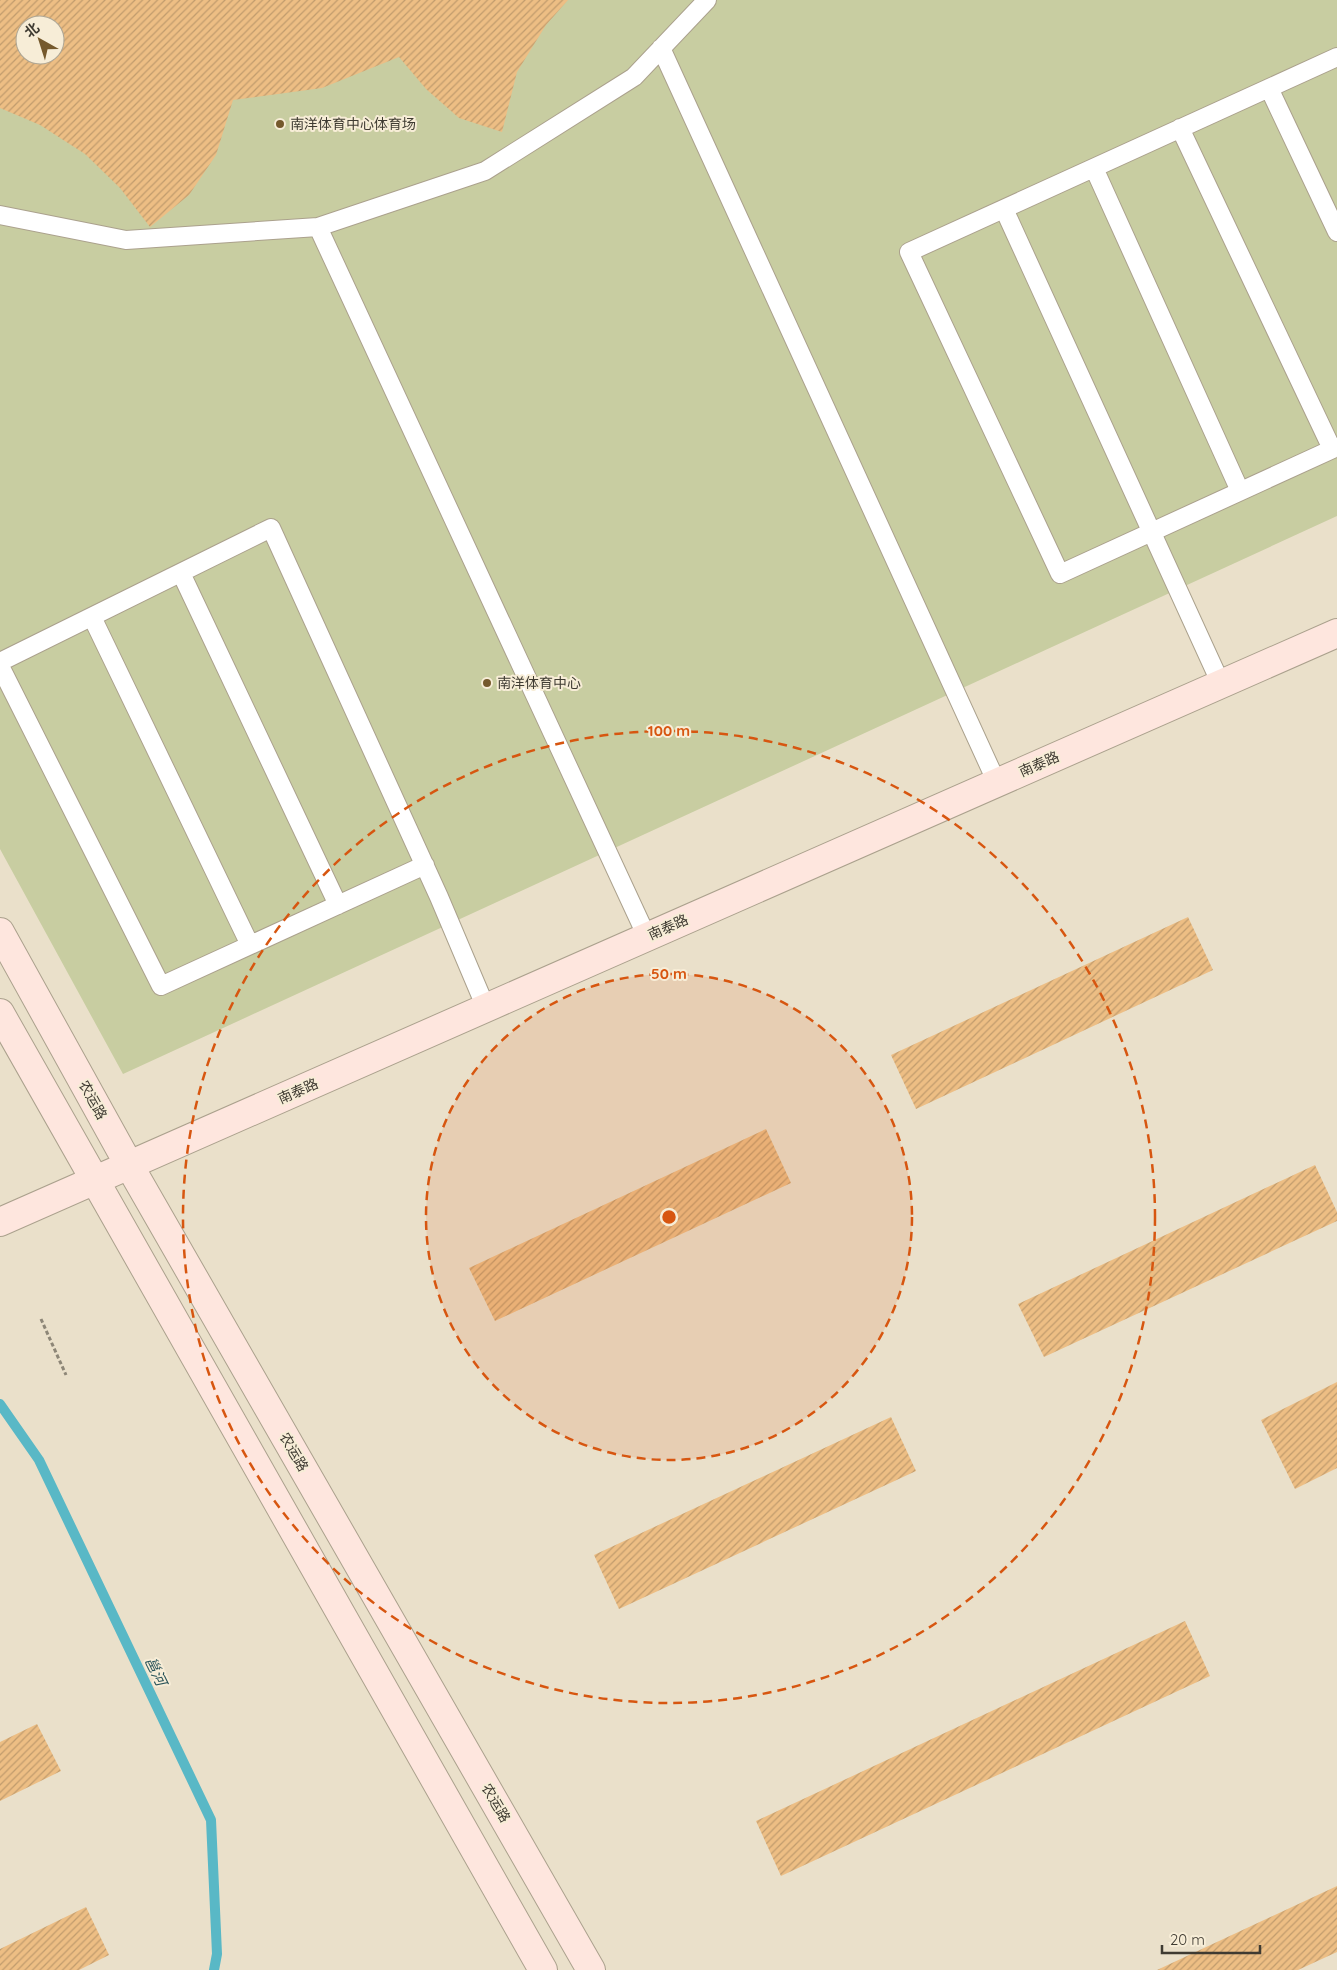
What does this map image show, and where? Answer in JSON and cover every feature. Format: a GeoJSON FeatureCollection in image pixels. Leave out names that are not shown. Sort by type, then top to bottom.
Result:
{"type":"FeatureCollection","features":[{"type":"Feature","properties":{"kind":"main road","name":"南泰路"},"geometry":{"type":"LineString","coordinates":[[0,1222],[1337,633]]}},
{"type":"Feature","properties":{"kind":"main road","name":"农运路"},"geometry":{"type":"LineString","coordinates":[[0,932],[129,1165],[591,1970]]}},
{"type":"Feature","properties":{"kind":"main road"},"geometry":{"type":"LineString","coordinates":[[0,1013],[543,1970]]}},
{"type":"Feature","properties":{"kind":"lane"},"geometry":{"type":"LineString","coordinates":[[0,215],[126,240],[318,227],[485,171],[634,77],[707,0]]}},
{"type":"Feature","properties":{"kind":"lane"},"geometry":{"type":"LineString","coordinates":[[661,48],[996,783]]}},
{"type":"Feature","properties":{"kind":"lane"},"geometry":{"type":"LineString","coordinates":[[1180,128],[1334,448],[1060,574],[908,252],[1004,209],[1180,128],[1337,57]]}},
{"type":"Feature","properties":{"kind":"lane"},"geometry":{"type":"LineString","coordinates":[[1269,88],[1337,232]]}},
{"type":"Feature","properties":{"kind":"lane"},"geometry":{"type":"LineString","coordinates":[[1094,168],[1240,491]]}},
{"type":"Feature","properties":{"kind":"lane"},"geometry":{"type":"LineString","coordinates":[[1004,209],[1221,684]]}},
{"type":"Feature","properties":{"kind":"lane"},"geometry":{"type":"LineString","coordinates":[[318,227],[647,937]]}},
{"type":"Feature","properties":{"kind":"lane"},"geometry":{"type":"LineString","coordinates":[[425,865],[161,986],[0,664],[271,528],[425,865],[486,1008]]}},
{"type":"Feature","properties":{"kind":"lane"},"geometry":{"type":"LineString","coordinates":[[181,573],[338,905]]}},
{"type":"Feature","properties":{"kind":"lane"},"geometry":{"type":"LineString","coordinates":[[92,617],[250,945]]}},
{"type":"Feature","properties":{"kind":"path"},"geometry":{"type":"LineString","coordinates":[[41,1318],[66,1375]]}},
{"type":"Feature","properties":{"kind":"green space","name":"南洋体育中心"},"geometry":{"type":"Polygon","coordinates":[[[0,0],[1337,0],[1337,516],[123,1074],[0,849],[0,0]]]}},
{"type":"Feature","properties":{"kind":"building"},"geometry":{"type":"Polygon","coordinates":[[[0,0],[568,0],[546,25],[517,72],[502,132],[459,118],[426,89],[399,57],[322,88],[233,100],[216,155],[189,195],[150,227],[120,188],[85,154],[40,125],[0,108],[0,0]]]}},
{"type":"Feature","properties":{"kind":"building"},"geometry":{"type":"Polygon","coordinates":[[[1188,917],[1213,970],[916,1109],[891,1055],[1188,917]]]}},
{"type":"Feature","properties":{"kind":"building"},"geometry":{"type":"Polygon","coordinates":[[[766,1129],[791,1183],[495,1321],[469,1268],[766,1129]]]}},
{"type":"Feature","properties":{"kind":"building"},"geometry":{"type":"Polygon","coordinates":[[[1315,1165],[1337,1212],[1337,1221],[1044,1357],[1018,1304],[1315,1165]]]}},
{"type":"Feature","properties":{"kind":"building"},"geometry":{"type":"Polygon","coordinates":[[[1337,1382],[1337,1468],[1295,1489],[1261,1420],[1337,1382]]]}},
{"type":"Feature","properties":{"kind":"building"},"geometry":{"type":"Polygon","coordinates":[[[891,1417],[916,1471],[619,1609],[594,1555],[891,1417]]]}},
{"type":"Feature","properties":{"kind":"building"},"geometry":{"type":"Polygon","coordinates":[[[1185,1621],[1210,1676],[781,1876],[756,1821],[1185,1621]]]}},
{"type":"Feature","properties":{"kind":"building"},"geometry":{"type":"Polygon","coordinates":[[[37,1724],[61,1771],[0,1801],[0,1742],[37,1724]]]}},
{"type":"Feature","properties":{"kind":"building"},"geometry":{"type":"Polygon","coordinates":[[[1337,1886],[1337,1952],[1298,1970],[1157,1970],[1337,1886]]]}},
{"type":"Feature","properties":{"kind":"building"},"geometry":{"type":"Polygon","coordinates":[[[86,1907],[109,1955],[79,1970],[0,1970],[0,1949],[86,1907]]]}},
{"type":"Feature","properties":{"kind":"waterway","name":"邕河"},"geometry":{"type":"LineString","coordinates":[[0,1404],[39,1460],[211,1820],[217,1954],[214,1970]]}},
{"type":"Feature","properties":{"kind":"place","name":"南洋体育中心体育场"},"geometry":{"type":"Point","coordinates":[280,124]}},
{"type":"Feature","properties":{"kind":"place","name":"南洋体育中心"},"geometry":{"type":"Point","coordinates":[487,683]}}]}
